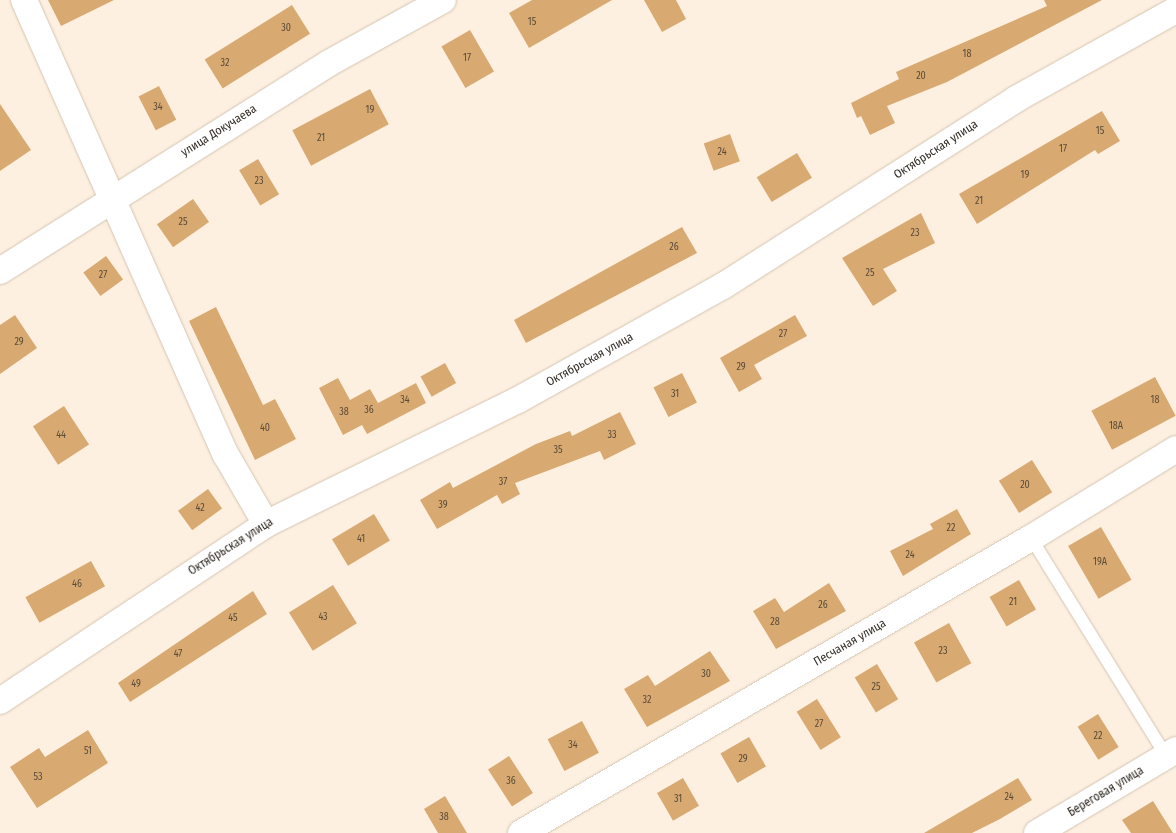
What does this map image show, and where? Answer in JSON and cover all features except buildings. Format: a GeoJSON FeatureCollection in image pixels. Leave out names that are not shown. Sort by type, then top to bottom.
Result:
{"type":"FeatureCollection","features":[{"type":"Feature","properties":{"kind":"street"},"geometry":{"type":"LineString","coordinates":[[24,0],[115,196],[226,455],[266,524]]}},
{"type":"Feature","properties":{"kind":"street","name":"улица Докучаева"},"geometry":{"type":"LineString","coordinates":[[0,270],[329,63],[443,0]]}},
{"type":"Feature","properties":{"kind":"street","name":"Октябрьская улица"},"geometry":{"type":"LineString","coordinates":[[0,701],[266,524],[518,400],[723,286],[1016,99],[1176,10]]}},
{"type":"Feature","properties":{"kind":"street","name":"Песчаная улица"},"geometry":{"type":"LineString","coordinates":[[521,833],[1031,538],[1176,449]]}},
{"type":"Feature","properties":{"kind":"street","name":"Береговая улица"},"geometry":{"type":"LineString","coordinates":[[1037,833],[1171,753]]}},
{"type":"Feature","properties":{"kind":"lane"},"geometry":{"type":"LineString","coordinates":[[1031,538],[1171,753]]}}]}
